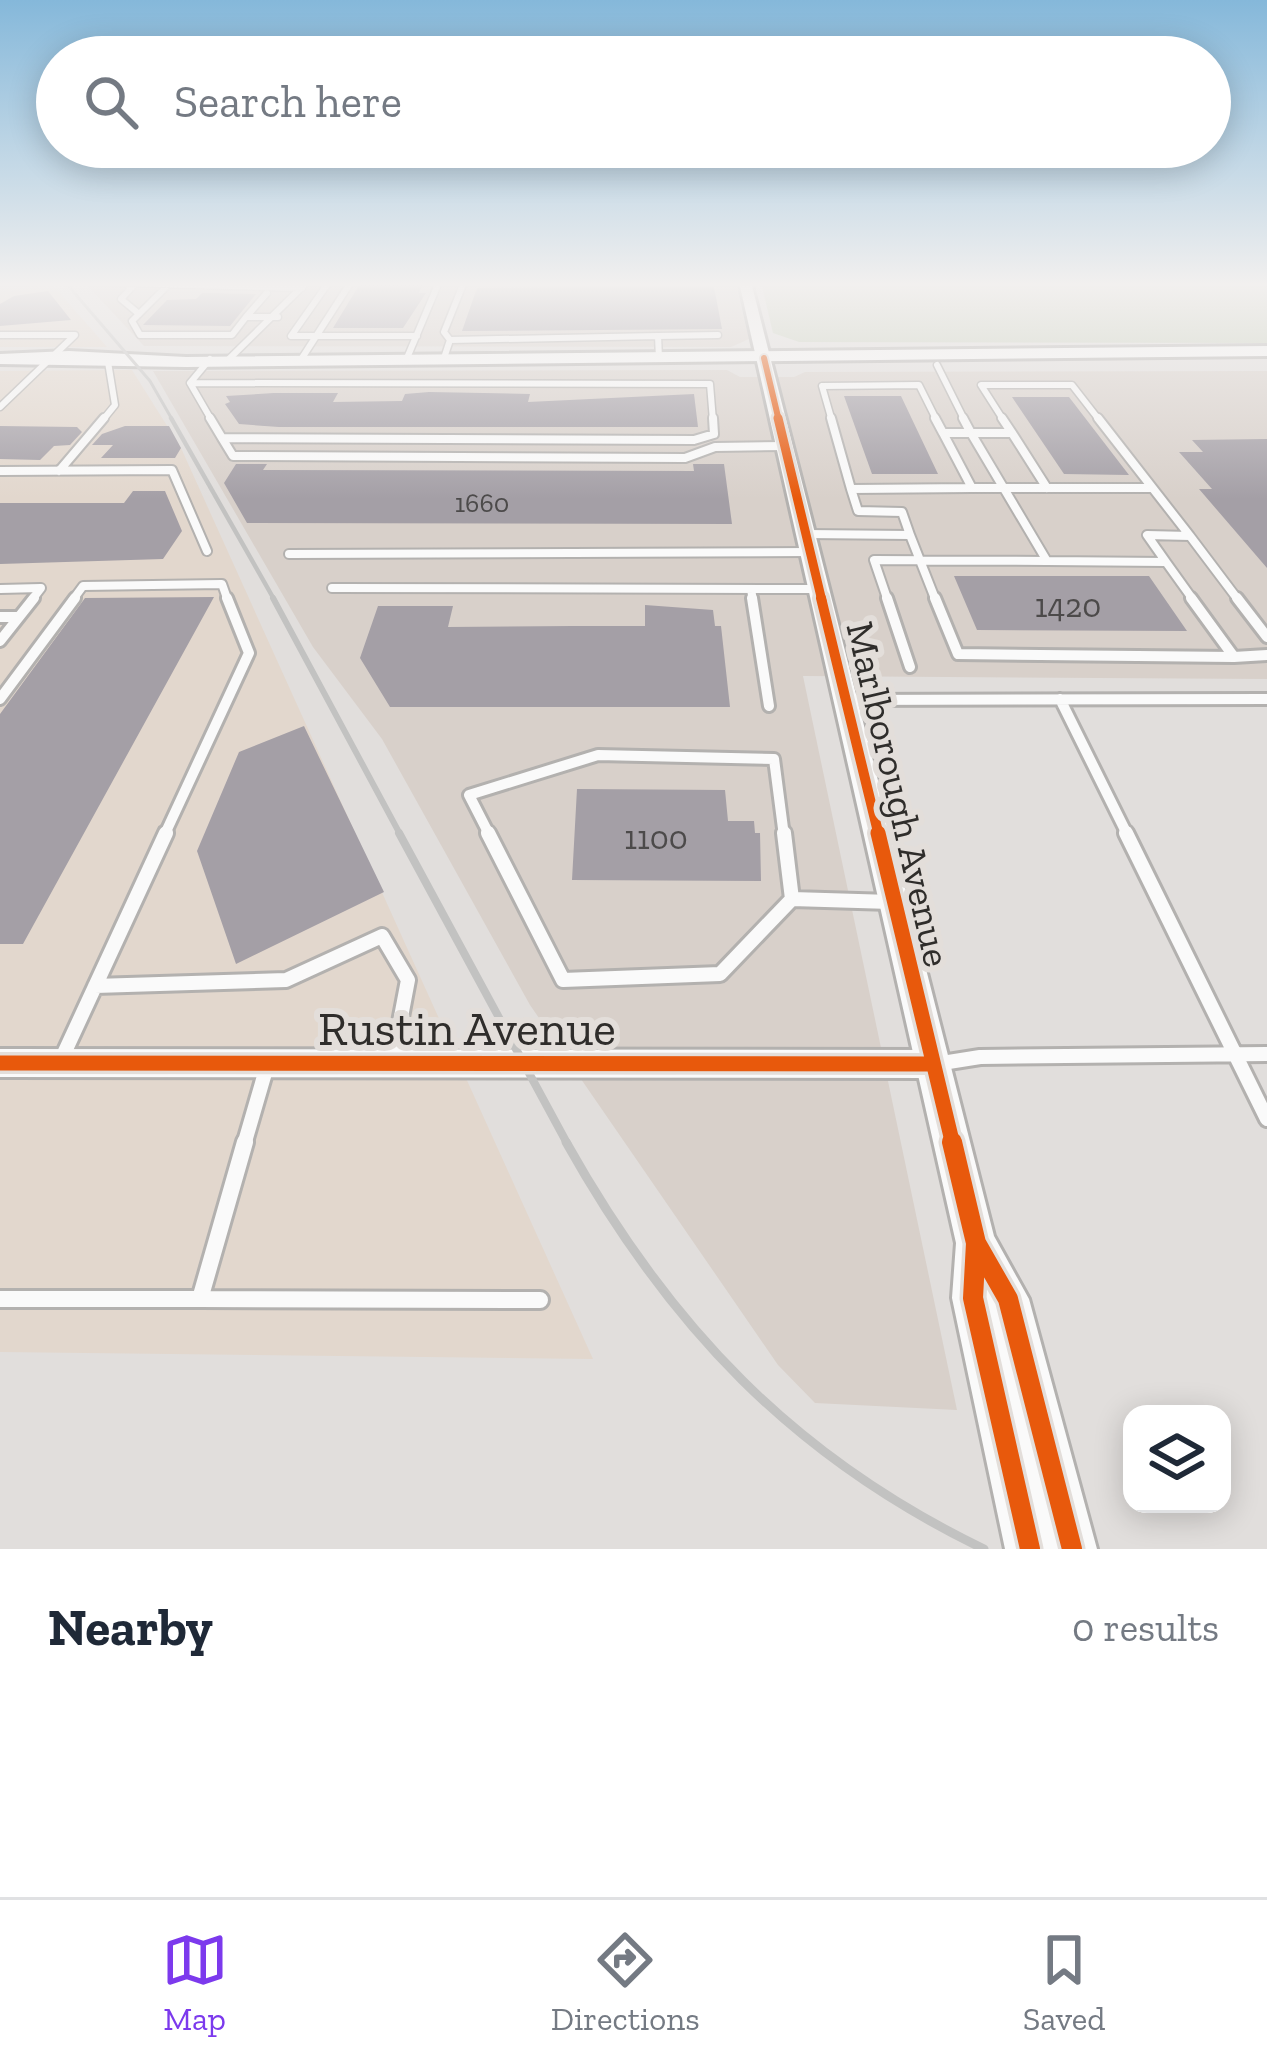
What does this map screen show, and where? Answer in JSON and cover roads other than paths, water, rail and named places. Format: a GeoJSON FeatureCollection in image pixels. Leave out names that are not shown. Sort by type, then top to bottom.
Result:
{"type":"FeatureCollection","features":[{"type":"Feature","properties":{"kind":"main road"},"geometry":{"type":"LineString","coordinates":[[51,359],[125,354]]}},
{"type":"Feature","properties":{"kind":"main road"},"geometry":{"type":"LineString","coordinates":[[135,354],[215,358]]}},
{"type":"Feature","properties":{"kind":"main road"},"geometry":{"type":"LineString","coordinates":[[0,359],[108,362],[794,354]]}},
{"type":"Feature","properties":{"kind":"main road"},"geometry":{"type":"LineString","coordinates":[[764,358],[794,365],[1267,364]]}},
{"type":"Feature","properties":{"kind":"street","name":"Marlborough Avenue"},"geometry":{"type":"LineString","coordinates":[[763,354],[976,1243],[1008,1299],[1072,1549]]}},
{"type":"Feature","properties":{"kind":"street","name":"Rustin Avenue"},"geometry":{"type":"LineString","coordinates":[[0,1063],[933,1064]]}},
{"type":"Feature","properties":{"kind":"street","name":"Marlborough Avenue"},"geometry":{"type":"LineString","coordinates":[[976,1243],[973,1298],[1030,1549]]}},
{"type":"Feature","properties":{"kind":"lane"},"geometry":{"type":"LineString","coordinates":[[0,407],[56,354]]}},
{"type":"Feature","properties":{"kind":"lane"},"geometry":{"type":"LineString","coordinates":[[190,383],[221,354]]}},
{"type":"Feature","properties":{"kind":"lane"},"geometry":{"type":"LineString","coordinates":[[277,358],[279,354]]}},
{"type":"Feature","properties":{"kind":"lane"},"geometry":{"type":"LineString","coordinates":[[302,358],[304,354]]}},
{"type":"Feature","properties":{"kind":"lane"},"geometry":{"type":"LineString","coordinates":[[407,358],[409,354]]}},
{"type":"Feature","properties":{"kind":"lane"},"geometry":{"type":"LineString","coordinates":[[463,383],[478,358]]}},
{"type":"Feature","properties":{"kind":"lane"},"geometry":{"type":"LineString","coordinates":[[477,383],[478,358]]}},
{"type":"Feature","properties":{"kind":"lane"},"geometry":{"type":"LineString","coordinates":[[59,471],[116,405],[108,362]]}},
{"type":"Feature","properties":{"kind":"lane"},"geometry":{"type":"LineString","coordinates":[[937,365],[971,434],[1047,561]]}},
{"type":"Feature","properties":{"kind":"lane"},"geometry":{"type":"LineString","coordinates":[[190,383],[710,384],[715,447]]}},
{"type":"Feature","properties":{"kind":"lane"},"geometry":{"type":"LineString","coordinates":[[190,383],[233,456],[685,458],[715,447],[785,446]]}},
{"type":"Feature","properties":{"kind":"lane"},"geometry":{"type":"LineString","coordinates":[[972,488],[919,385],[822,386],[858,511],[902,512],[958,654],[1267,655]]}},
{"type":"Feature","properties":{"kind":"lane"},"geometry":{"type":"LineString","coordinates":[[1047,488],[981,385],[1072,385],[1267,637]]}},
{"type":"Feature","properties":{"kind":"lane"},"geometry":{"type":"LineString","coordinates":[[943,433],[1012,433]]}},
{"type":"Feature","properties":{"kind":"lane"},"geometry":{"type":"LineString","coordinates":[[222,438],[694,440],[714,434]]}},
{"type":"Feature","properties":{"kind":"lane"},"geometry":{"type":"LineString","coordinates":[[505,457],[508,440]]}},
{"type":"Feature","properties":{"kind":"lane"},"geometry":{"type":"LineString","coordinates":[[0,472],[172,470],[207,551]]}},
{"type":"Feature","properties":{"kind":"lane"},"geometry":{"type":"LineString","coordinates":[[851,489],[1152,488]]}},
{"type":"Feature","properties":{"kind":"lane"},"geometry":{"type":"LineString","coordinates":[[1190,536],[1147,535],[1234,657]]}},
{"type":"Feature","properties":{"kind":"lane"},"geometry":{"type":"LineString","coordinates":[[289,554],[809,543],[910,536]]}},
{"type":"Feature","properties":{"kind":"lane"},"geometry":{"type":"LineString","coordinates":[[910,667],[874,560],[1166,562]]}},
{"type":"Feature","properties":{"kind":"lane"},"geometry":{"type":"LineString","coordinates":[[0,699],[83,586],[222,584],[250,653],[60,1063]]}},
{"type":"Feature","properties":{"kind":"lane"},"geometry":{"type":"LineString","coordinates":[[332,588],[820,590]]}},
{"type":"Feature","properties":{"kind":"lane"},"geometry":{"type":"LineString","coordinates":[[0,589],[41,589],[0,641]]}},
{"type":"Feature","properties":{"kind":"lane"},"geometry":{"type":"LineString","coordinates":[[751,589],[769,706]]}},
{"type":"Feature","properties":{"kind":"lane"},"geometry":{"type":"LineString","coordinates":[[0,617],[19,617]]}},
{"type":"Feature","properties":{"kind":"lane"},"geometry":{"type":"LineString","coordinates":[[1060,699],[1267,1119]]}},
{"type":"Feature","properties":{"kind":"lane"},"geometry":{"type":"LineString","coordinates":[[846,700],[1267,699]]}},
{"type":"Feature","properties":{"kind":"lane"},"geometry":{"type":"LineString","coordinates":[[792,899],[774,759],[598,755],[469,795],[563,980],[720,974],[792,899],[894,902]]}},
{"type":"Feature","properties":{"kind":"lane"},"geometry":{"type":"LineString","coordinates":[[95,986],[286,980],[382,936],[408,980],[392,1063]]}},
{"type":"Feature","properties":{"kind":"lane"},"geometry":{"type":"LineString","coordinates":[[933,1064],[980,1057],[1267,1054]]}},
{"type":"Feature","properties":{"kind":"lane"},"geometry":{"type":"LineString","coordinates":[[200,1299],[268,1063]]}},
{"type":"Feature","properties":{"kind":"lane"},"geometry":{"type":"LineString","coordinates":[[0,1299],[540,1300]]}},
{"type":"Feature","properties":{"kind":"railway"},"geometry":{"type":"LineString","coordinates":[[127,354],[150,381],[173,421]]}},
{"type":"Feature","properties":{"kind":"railway"},"geometry":{"type":"LineString","coordinates":[[171,418],[275,601]]}},
{"type":"Feature","properties":{"kind":"railway"},"geometry":{"type":"LineString","coordinates":[[273,598],[401,836]]}},
{"type":"Feature","properties":{"kind":"railway"},"geometry":{"type":"LineString","coordinates":[[399,833],[568,1145]]}},
{"type":"Feature","properties":{"kind":"railway"},"geometry":{"type":"LineString","coordinates":[[566,1142],[648,1270],[742,1380],[853,1472],[915,1513],[984,1549]]}}]}
